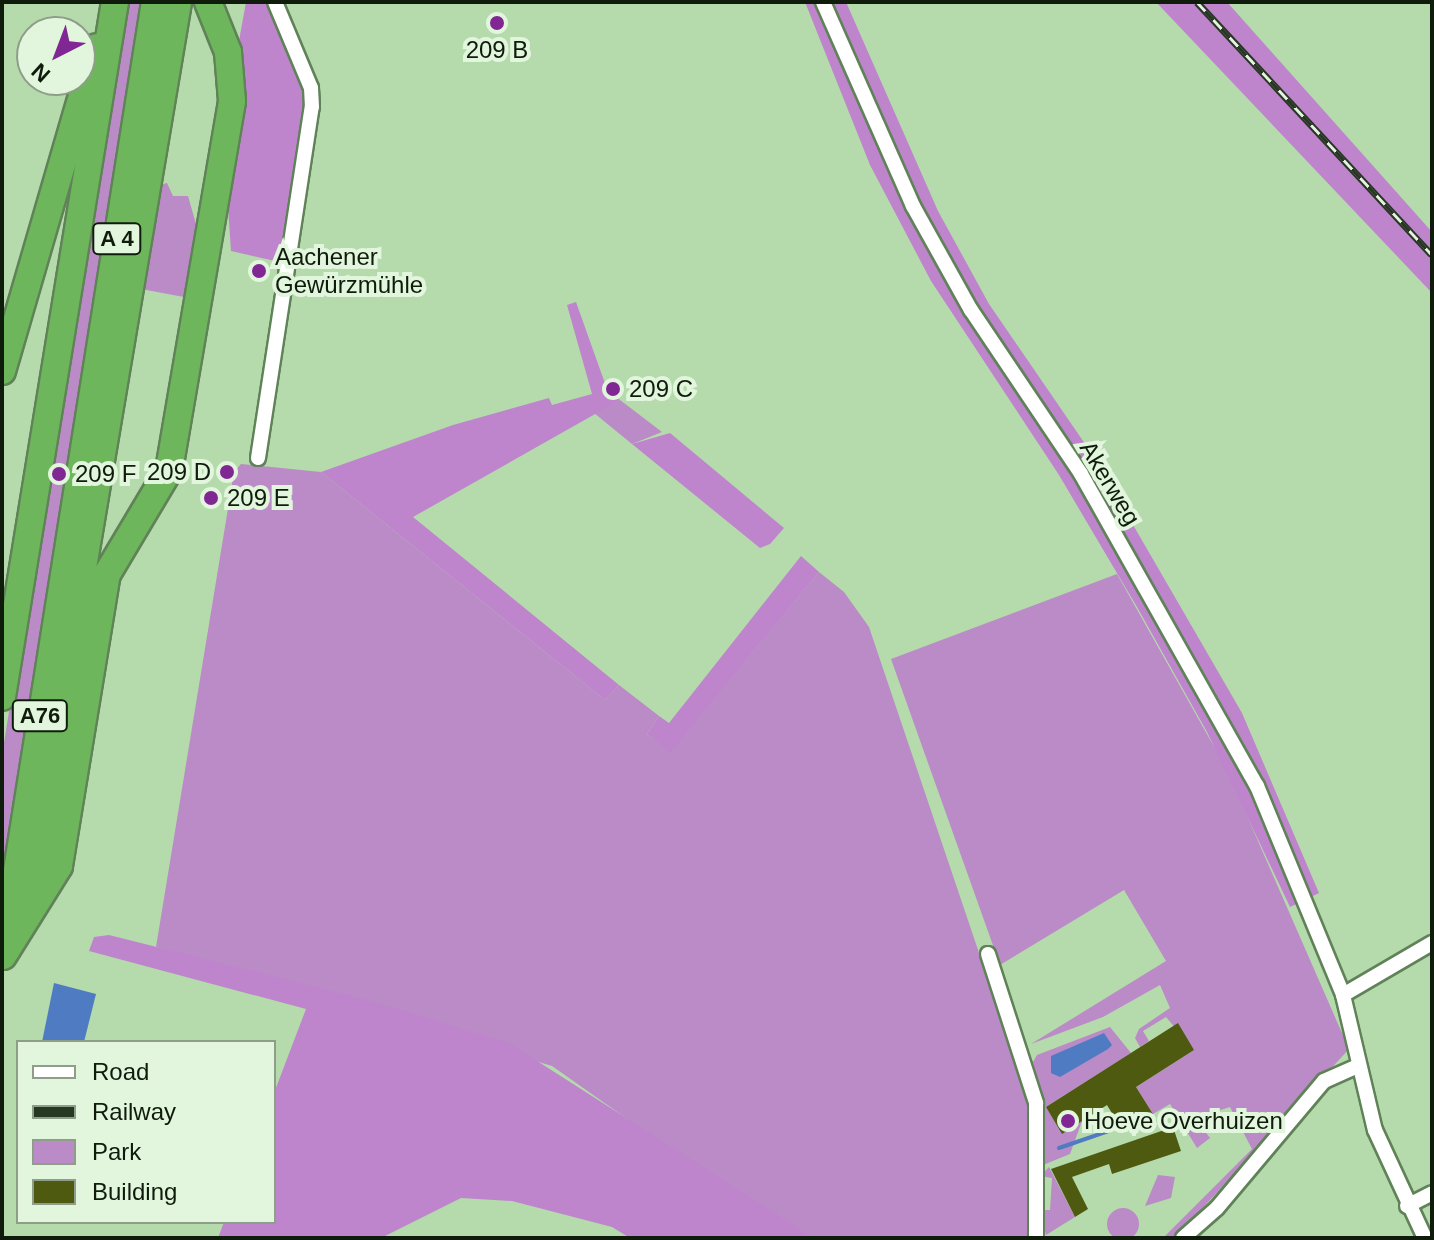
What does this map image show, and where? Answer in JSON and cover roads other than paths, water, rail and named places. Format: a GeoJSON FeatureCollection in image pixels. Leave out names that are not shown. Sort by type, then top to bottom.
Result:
{"type":"FeatureCollection","features":[{"type":"Feature","properties":{"kind":"highway","name":"A 4"},"geometry":{"type":"LineString","coordinates":[[2,371],[114,2]]}},
{"type":"Feature","properties":{"kind":"highway","name":"A 4"},"geometry":{"type":"LineString","coordinates":[[39,470],[114,2]]}},
{"type":"Feature","properties":{"kind":"highway","name":"A 4"},"geometry":{"type":"LineString","coordinates":[[90,478],[155,2]]}},
{"type":"Feature","properties":{"kind":"highway"},"geometry":{"type":"LineString","coordinates":[[90,478],[178,2]]}},
{"type":"Feature","properties":{"kind":"highway","name":"A76"},"geometry":{"type":"LineString","coordinates":[[3,960],[59,866],[107,574],[123,539],[164,487],[232,101],[234,75],[215,3]]}},
{"type":"Feature","properties":{"kind":"highway","name":"A76"},"geometry":{"type":"LineString","coordinates":[[2,697],[39,470]]}},
{"type":"Feature","properties":{"kind":"highway","name":"A76"},"geometry":{"type":"LineString","coordinates":[[35,908],[90,478]]}},
{"type":"Feature","properties":{"kind":"highway","name":"A76"},"geometry":{"type":"LineString","coordinates":[[3,960],[90,478]]}},
{"type":"Feature","properties":{"kind":"street"},"geometry":{"type":"LineString","coordinates":[[258,458],[312,107],[311,88],[275,2]]}},
{"type":"Feature","properties":{"kind":"street","name":"Akerweg"},"geometry":{"type":"LineString","coordinates":[[823,2],[913,206],[971,310],[1081,474],[1238,748],[1343,995],[1357,1066],[1407,1206],[1425,1238]]}},
{"type":"Feature","properties":{"kind":"street"},"geometry":{"type":"LineString","coordinates":[[1343,995],[1432,943]]}},
{"type":"Feature","properties":{"kind":"street"},"geometry":{"type":"LineString","coordinates":[[988,954],[1036,1103],[1036,1238]]}},
{"type":"Feature","properties":{"kind":"street"},"geometry":{"type":"LineString","coordinates":[[1183,1238],[1217,1208],[1324,1081],[1357,1066]]}},
{"type":"Feature","properties":{"kind":"street"},"geometry":{"type":"LineString","coordinates":[[1407,1206],[1432,1193]]}},
{"type":"Feature","properties":{"kind":"water"},"geometry":{"type":"Polygon","coordinates":[[[54,983],[96,994],[84,1040],[42,1040],[54,983]]]}},
{"type":"Feature","properties":{"kind":"water"},"geometry":{"type":"Polygon","coordinates":[[[1104,1033],[1112,1045],[1108,1049],[1060,1077],[1051,1073],[1051,1056],[1104,1033]]]}},
{"type":"Feature","properties":{"kind":"waterway"},"geometry":{"type":"LineString","coordinates":[[1059,1148],[1112,1130]]}},
{"type":"Feature","properties":{"kind":"railway"},"geometry":{"type":"LineString","coordinates":[[1197,2],[1432,255]]}},
{"type":"Feature","properties":{"kind":"place","name":"209 B"},"geometry":{"type":"Point","coordinates":[497,23]}},
{"type":"Feature","properties":{"kind":"place","name":"Aachener Gewürzmühle"},"geometry":{"type":"Point","coordinates":[259,271]}},
{"type":"Feature","properties":{"kind":"place","name":"209 C"},"geometry":{"type":"Point","coordinates":[613,389]}},
{"type":"Feature","properties":{"kind":"place","name":"209 D"},"geometry":{"type":"Point","coordinates":[227,472]}},
{"type":"Feature","properties":{"kind":"place","name":"209 F"},"geometry":{"type":"Point","coordinates":[59,474]}},
{"type":"Feature","properties":{"kind":"place","name":"209 E"},"geometry":{"type":"Point","coordinates":[211,498]}},
{"type":"Feature","properties":{"kind":"place","name":"Hoeve Overhuizen"},"geometry":{"type":"Point","coordinates":[1068,1121]}}]}
